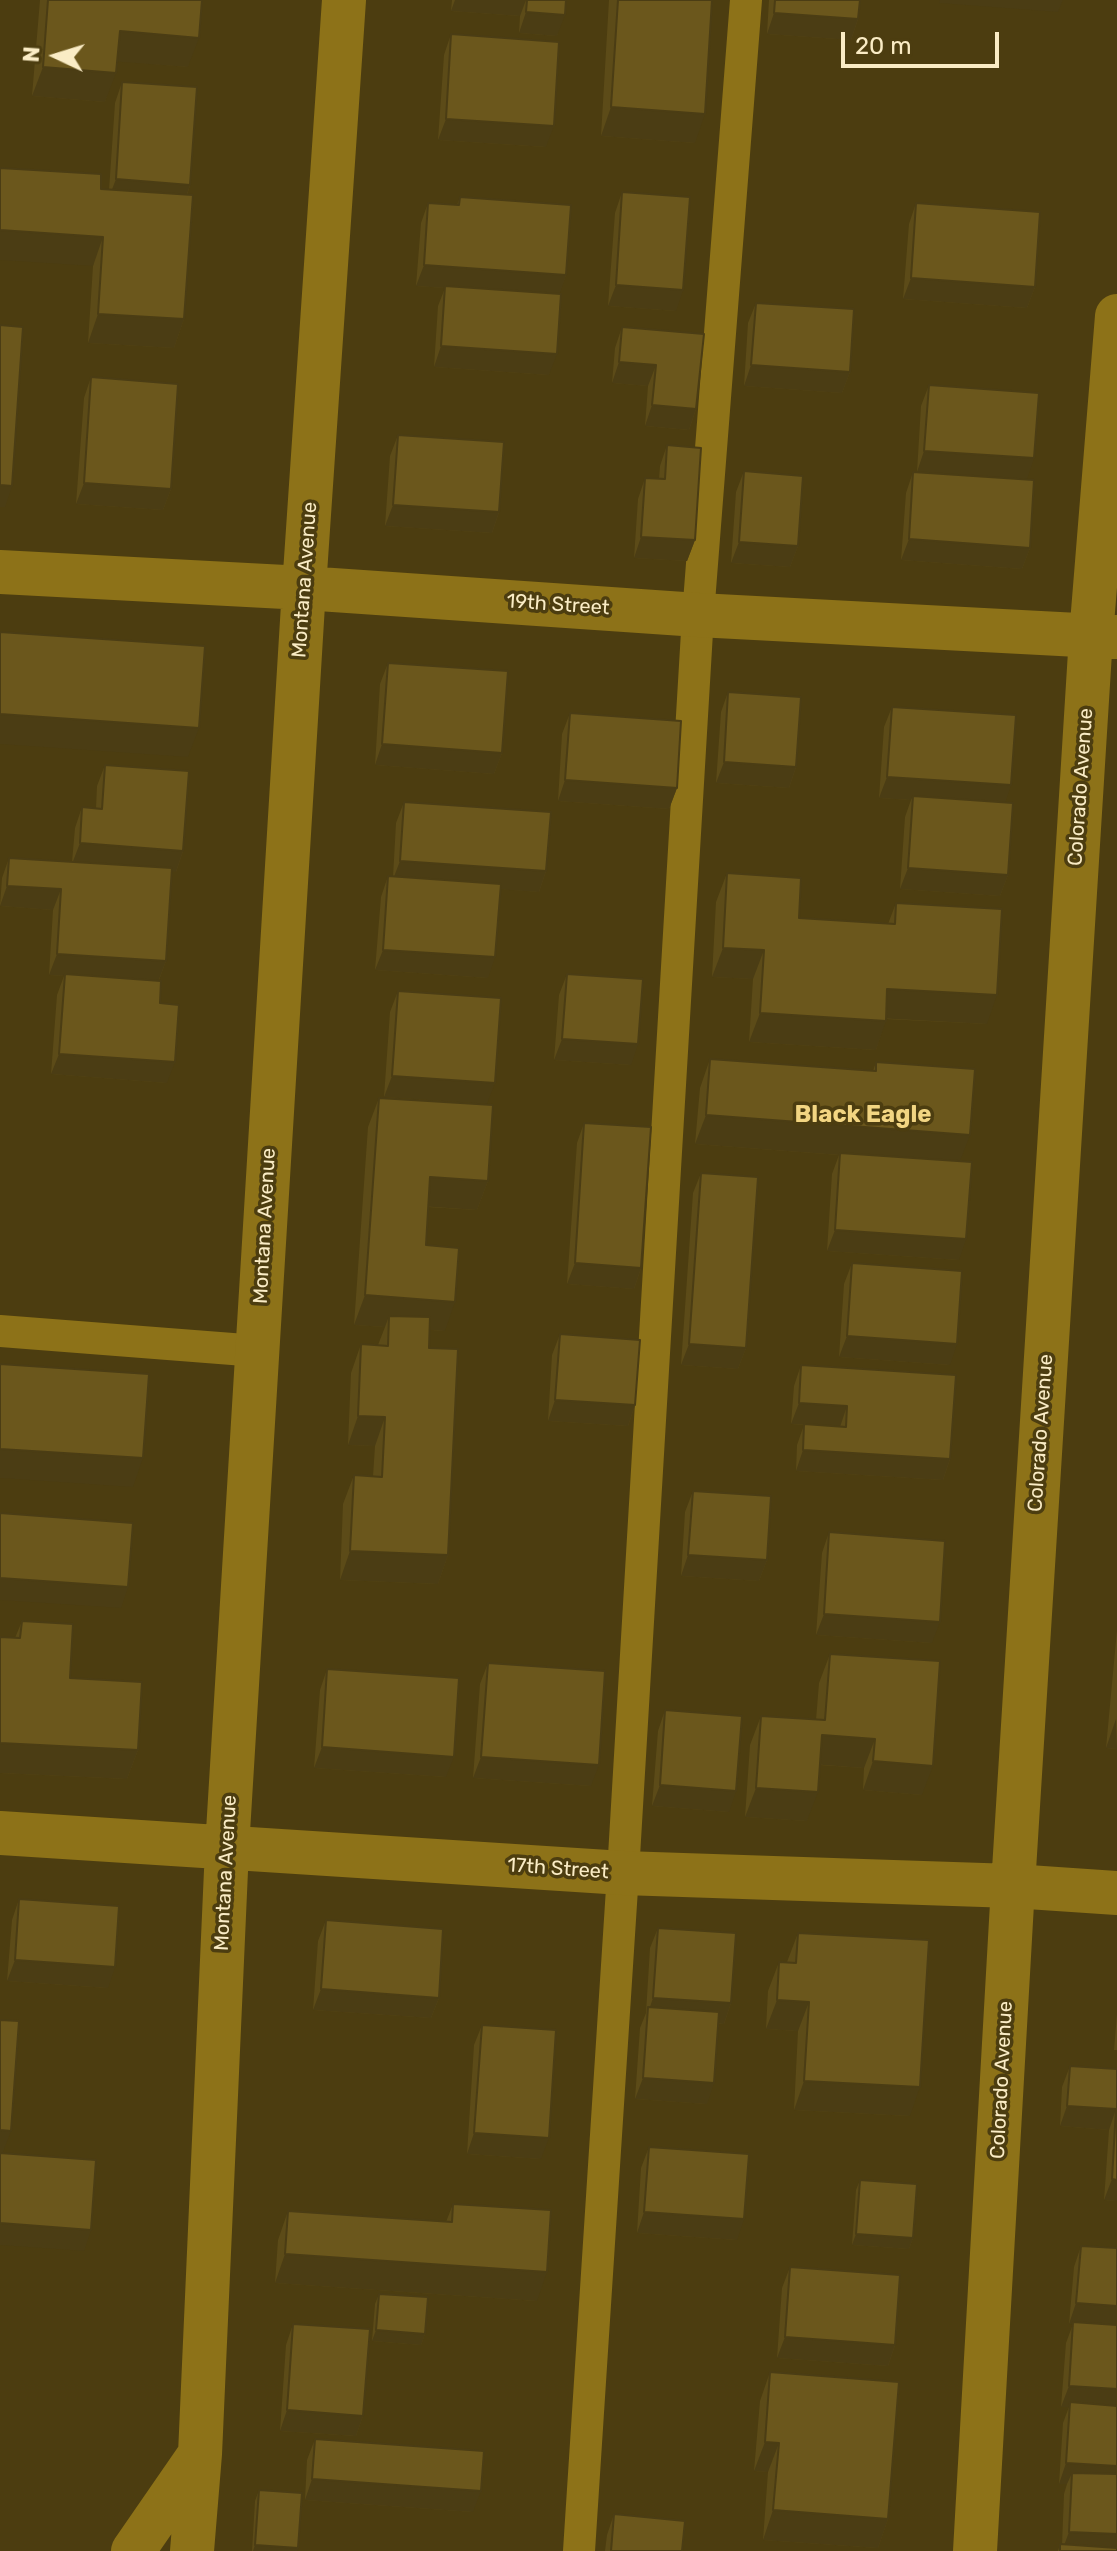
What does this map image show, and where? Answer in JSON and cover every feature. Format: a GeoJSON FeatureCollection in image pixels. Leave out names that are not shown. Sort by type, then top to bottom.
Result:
{"type":"FeatureCollection","features":[{"type":"Feature","properties":{"kind":"street","name":"Montana Avenue"},"geometry":{"type":"LineString","coordinates":[[192,2551],[200,2454],[227,1848],[304,588],[344,0]]}},
{"type":"Feature","properties":{"kind":"street","name":"Colorado Avenue"},"geometry":{"type":"LineString","coordinates":[[975,2551],[1013,1886],[1104,637],[1117,316]]}},
{"type":"Feature","properties":{"kind":"street","name":"19th Street"},"geometry":{"type":"LineString","coordinates":[[0,572],[1104,637]]}},
{"type":"Feature","properties":{"kind":"street","name":"17th Street"},"geometry":{"type":"LineString","coordinates":[[0,1833],[623,1873],[1013,1886],[1117,1893]]}},
{"type":"Feature","properties":{"kind":"street"},"geometry":{"type":"LineString","coordinates":[[133,2551],[200,2454]]}},
{"type":"Feature","properties":{"kind":"lane"},"geometry":{"type":"LineString","coordinates":[[579,2551],[698,615],[746,0]]}},
{"type":"Feature","properties":{"kind":"lane"},"geometry":{"type":"LineString","coordinates":[[0,1331],[258,1351]]}},
{"type":"Feature","properties":{"kind":"building"},"geometry":{"type":"Polygon","coordinates":[[[48,0],[202,0],[199,38],[120,31],[116,73],[43,67],[48,0]]]}},
{"type":"Feature","properties":{"kind":"building"},"geometry":{"type":"Polygon","coordinates":[[[527,0],[566,0],[565,15],[526,12],[527,0]]]}},
{"type":"Feature","properties":{"kind":"building"},"geometry":{"type":"Polygon","coordinates":[[[618,0],[712,0],[705,114],[611,107],[618,0]]]}},
{"type":"Feature","properties":{"kind":"building"},"geometry":{"type":"Polygon","coordinates":[[[775,0],[860,0],[858,19],[774,13],[775,0]]]}},
{"type":"Feature","properties":{"kind":"building"},"geometry":{"type":"Polygon","coordinates":[[[451,34],[559,42],[554,126],[446,119],[451,34]]]}},
{"type":"Feature","properties":{"kind":"building"},"geometry":{"type":"Polygon","coordinates":[[[122,82],[197,87],[190,185],[116,179],[122,82]]]}},
{"type":"Feature","properties":{"kind":"building"},"geometry":{"type":"Polygon","coordinates":[[[0,168],[101,174],[101,189],[193,195],[184,319],[98,314],[103,237],[0,230],[0,168]]]}},
{"type":"Feature","properties":{"kind":"building"},"geometry":{"type":"Polygon","coordinates":[[[622,192],[690,197],[683,290],[616,285],[622,192]]]}},
{"type":"Feature","properties":{"kind":"building"},"geometry":{"type":"Polygon","coordinates":[[[460,197],[571,205],[566,275],[424,265],[428,203],[459,205],[460,197]]]}},
{"type":"Feature","properties":{"kind":"building"},"geometry":{"type":"Polygon","coordinates":[[[916,203],[1040,212],[1035,287],[911,278],[916,203]]]}},
{"type":"Feature","properties":{"kind":"building"},"geometry":{"type":"Polygon","coordinates":[[[445,286],[561,294],[557,354],[441,346],[445,286]]]}},
{"type":"Feature","properties":{"kind":"building"},"geometry":{"type":"Polygon","coordinates":[[[756,303],[854,309],[850,372],[751,365],[756,303]]]}},
{"type":"Feature","properties":{"kind":"building"},"geometry":{"type":"Polygon","coordinates":[[[0,325],[23,327],[12,486],[0,485],[0,325]]]}},
{"type":"Feature","properties":{"kind":"building"},"geometry":{"type":"Polygon","coordinates":[[[622,327],[704,334],[696,409],[652,405],[656,365],[619,362],[622,327]]]}},
{"type":"Feature","properties":{"kind":"building"},"geometry":{"type":"Polygon","coordinates":[[[91,377],[178,384],[171,489],[84,483],[91,377]]]}},
{"type":"Feature","properties":{"kind":"building"},"geometry":{"type":"Polygon","coordinates":[[[929,385],[1039,393],[1034,458],[924,451],[929,385]]]}},
{"type":"Feature","properties":{"kind":"building"},"geometry":{"type":"Polygon","coordinates":[[[398,435],[504,442],[499,512],[393,505],[398,435]]]}},
{"type":"Feature","properties":{"kind":"building"},"geometry":{"type":"Polygon","coordinates":[[[667,445],[701,448],[695,540],[641,537],[645,478],[665,479],[667,445]]]}},
{"type":"Feature","properties":{"kind":"building"},"geometry":{"type":"Polygon","coordinates":[[[744,471],[803,476],[798,546],[739,542],[744,471]]]}},
{"type":"Feature","properties":{"kind":"building"},"geometry":{"type":"Polygon","coordinates":[[[913,472],[1034,480],[1030,548],[909,539],[913,472]]]}},
{"type":"Feature","properties":{"kind":"building"},"geometry":{"type":"Polygon","coordinates":[[[0,632],[205,646],[199,728],[0,714],[0,632]]]}},
{"type":"Feature","properties":{"kind":"building"},"geometry":{"type":"Polygon","coordinates":[[[388,663],[508,671],[502,753],[382,744],[388,663]]]}},
{"type":"Feature","properties":{"kind":"building"},"geometry":{"type":"Polygon","coordinates":[[[728,692],[801,697],[796,767],[724,762],[728,692]]]}},
{"type":"Feature","properties":{"kind":"building"},"geometry":{"type":"Polygon","coordinates":[[[892,707],[1016,715],[1011,785],[887,777],[892,707]]]}},
{"type":"Feature","properties":{"kind":"building"},"geometry":{"type":"Polygon","coordinates":[[[570,713],[681,721],[677,788],[565,780],[570,713]]]}},
{"type":"Feature","properties":{"kind":"building"},"geometry":{"type":"Polygon","coordinates":[[[105,765],[189,771],[183,851],[80,843],[82,807],[102,809],[105,765]]]}},
{"type":"Feature","properties":{"kind":"building"},"geometry":{"type":"Polygon","coordinates":[[[913,796],[1013,803],[1008,875],[908,868],[913,796]]]}},
{"type":"Feature","properties":{"kind":"building"},"geometry":{"type":"Polygon","coordinates":[[[404,802],[551,812],[546,871],[400,861],[404,802]]]}},
{"type":"Feature","properties":{"kind":"building"},"geometry":{"type":"Polygon","coordinates":[[[9,858],[172,868],[166,961],[57,954],[61,889],[7,886],[9,858]]]}},
{"type":"Feature","properties":{"kind":"building"},"geometry":{"type":"Polygon","coordinates":[[[727,873],[801,878],[799,918],[895,924],[896,903],[1002,909],[997,995],[887,989],[886,1021],[760,1013],[764,950],[723,948],[727,873]]]}},
{"type":"Feature","properties":{"kind":"building"},"geometry":{"type":"Polygon","coordinates":[[[388,876],[501,884],[495,957],[383,950],[388,876]]]}},
{"type":"Feature","properties":{"kind":"building"},"geometry":{"type":"Polygon","coordinates":[[[65,974],[161,981],[160,1003],[179,1005],[175,1062],[59,1054],[65,974]]]}},
{"type":"Feature","properties":{"kind":"building"},"geometry":{"type":"Polygon","coordinates":[[[567,974],[643,979],[638,1044],[562,1039],[567,974]]]}},
{"type":"Feature","properties":{"kind":"building"},"geometry":{"type":"Polygon","coordinates":[[[398,991],[501,998],[495,1083],[392,1076],[398,991]]]}},
{"type":"Feature","properties":{"kind":"building"},"geometry":{"type":"Polygon","coordinates":[[[710,1059],[876,1071],[876,1062],[975,1069],[970,1135],[706,1115],[710,1059]]]}},
{"type":"Feature","properties":{"kind":"building"},"geometry":{"type":"Polygon","coordinates":[[[379,1098],[493,1105],[488,1181],[430,1177],[426,1245],[459,1248],[455,1302],[365,1295],[379,1098]]]}},
{"type":"Feature","properties":{"kind":"building"},"geometry":{"type":"Polygon","coordinates":[[[584,1123],[651,1127],[641,1268],[575,1263],[584,1123]]]}},
{"type":"Feature","properties":{"kind":"building"},"geometry":{"type":"Polygon","coordinates":[[[840,1153],[972,1162],[966,1239],[835,1230],[840,1153]]]}},
{"type":"Feature","properties":{"kind":"building"},"geometry":{"type":"Polygon","coordinates":[[[701,1173],[758,1177],[746,1348],[689,1344],[701,1173]]]}},
{"type":"Feature","properties":{"kind":"building"},"geometry":{"type":"Polygon","coordinates":[[[852,1263],[962,1271],[957,1344],[847,1336],[852,1263]]]}},
{"type":"Feature","properties":{"kind":"building"},"geometry":{"type":"Polygon","coordinates":[[[389,1316],[430,1317],[429,1348],[458,1349],[448,1555],[350,1551],[354,1475],[382,1477],[385,1417],[358,1416],[361,1344],[388,1346],[389,1316]]]}},
{"type":"Feature","properties":{"kind":"building"},"geometry":{"type":"Polygon","coordinates":[[[560,1334],[640,1340],[635,1405],[555,1400],[560,1334]]]}},
{"type":"Feature","properties":{"kind":"building"},"geometry":{"type":"Polygon","coordinates":[[[0,1364],[149,1374],[143,1458],[0,1449],[0,1364]]]}},
{"type":"Feature","properties":{"kind":"building"},"geometry":{"type":"Polygon","coordinates":[[[801,1365],[956,1375],[950,1459],[803,1450],[804,1424],[846,1427],[847,1406],[799,1403],[801,1365]]]}},
{"type":"Feature","properties":{"kind":"building"},"geometry":{"type":"Polygon","coordinates":[[[693,1491],[771,1496],[767,1560],[688,1555],[693,1491]]]}},
{"type":"Feature","properties":{"kind":"building"},"geometry":{"type":"Polygon","coordinates":[[[0,1513],[133,1523],[128,1587],[0,1578],[0,1513]]]}},
{"type":"Feature","properties":{"kind":"building"},"geometry":{"type":"Polygon","coordinates":[[[829,1532],[945,1541],[940,1622],[824,1614],[829,1532]]]}},
{"type":"Feature","properties":{"kind":"building"},"geometry":{"type":"Polygon","coordinates":[[[22,1621],[73,1624],[70,1678],[142,1682],[138,1750],[0,1743],[0,1637],[20,1638],[22,1621]]]}},
{"type":"Feature","properties":{"kind":"building"},"geometry":{"type":"Polygon","coordinates":[[[830,1654],[940,1661],[933,1766],[873,1761],[875,1739],[822,1735],[818,1792],[756,1788],[761,1716],[825,1720],[830,1654]]]}},
{"type":"Feature","properties":{"kind":"building"},"geometry":{"type":"Polygon","coordinates":[[[488,1663],[605,1671],[599,1765],[481,1757],[488,1663]]]}},
{"type":"Feature","properties":{"kind":"building"},"geometry":{"type":"Polygon","coordinates":[[[327,1669],[459,1678],[454,1757],[322,1747],[327,1669]]]}},
{"type":"Feature","properties":{"kind":"building"},"geometry":{"type":"Polygon","coordinates":[[[665,1710],[742,1716],[736,1791],[660,1785],[665,1710]]]}},
{"type":"Feature","properties":{"kind":"building"},"geometry":{"type":"Polygon","coordinates":[[[19,1899],[119,1906],[115,1967],[15,1960],[19,1899]]]}},
{"type":"Feature","properties":{"kind":"building"},"geometry":{"type":"Polygon","coordinates":[[[326,1920],[443,1929],[439,1998],[321,1989],[326,1920]]]}},
{"type":"Feature","properties":{"kind":"building"},"geometry":{"type":"Polygon","coordinates":[[[658,1928],[736,1933],[731,2003],[653,1998],[658,1928]]]}},
{"type":"Feature","properties":{"kind":"building"},"geometry":{"type":"Polygon","coordinates":[[[798,1933],[929,1940],[920,2087],[804,2081],[809,2002],[777,2000],[779,1962],[796,1963],[798,1933]]]}},
{"type":"Feature","properties":{"kind":"building"},"geometry":{"type":"Polygon","coordinates":[[[648,2007],[719,2012],[714,2083],[643,2078],[648,2007]]]}},
{"type":"Feature","properties":{"kind":"building"},"geometry":{"type":"Polygon","coordinates":[[[0,2020],[19,2021],[11,2131],[0,2130],[0,2020]]]}},
{"type":"Feature","properties":{"kind":"building"},"geometry":{"type":"Polygon","coordinates":[[[482,2025],[556,2030],[549,2138],[474,2133],[482,2025]]]}},
{"type":"Feature","properties":{"kind":"building"},"geometry":{"type":"Polygon","coordinates":[[[1070,2066],[1117,2069],[1117,2180],[1112,2179],[1116,2109],[1067,2106],[1070,2066]]]}},
{"type":"Feature","properties":{"kind":"building"},"geometry":{"type":"Polygon","coordinates":[[[649,2147],[749,2154],[744,2219],[644,2212],[649,2147]]]}},
{"type":"Feature","properties":{"kind":"building"},"geometry":{"type":"Polygon","coordinates":[[[0,2153],[96,2160],[91,2230],[0,2223],[0,2153]]]}},
{"type":"Feature","properties":{"kind":"building"},"geometry":{"type":"Polygon","coordinates":[[[860,2180],[917,2184],[913,2238],[856,2234],[860,2180]]]}},
{"type":"Feature","properties":{"kind":"building"},"geometry":{"type":"Polygon","coordinates":[[[453,2204],[551,2210],[547,2272],[285,2254],[288,2211],[452,2222],[453,2204]]]}},
{"type":"Feature","properties":{"kind":"building"},"geometry":{"type":"Polygon","coordinates":[[[1081,2246],[1117,2248],[1117,2306],[1076,2303],[1081,2246]]]}},
{"type":"Feature","properties":{"kind":"building"},"geometry":{"type":"Polygon","coordinates":[[[790,2267],[900,2275],[895,2345],[785,2337],[790,2267]]]}},
{"type":"Feature","properties":{"kind":"building"},"geometry":{"type":"Polygon","coordinates":[[[379,2294],[428,2297],[425,2334],[376,2330],[379,2294]]]}},
{"type":"Feature","properties":{"kind":"building"},"geometry":{"type":"Polygon","coordinates":[[[1073,2322],[1117,2325],[1117,2389],[1069,2386],[1073,2322]]]}},
{"type":"Feature","properties":{"kind":"building"},"geometry":{"type":"Polygon","coordinates":[[[293,2324],[370,2329],[363,2416],[287,2410],[293,2324]]]}},
{"type":"Feature","properties":{"kind":"building"},"geometry":{"type":"Polygon","coordinates":[[[770,2372],[899,2382],[888,2519],[773,2510],[779,2443],[765,2442],[770,2372]]]}},
{"type":"Feature","properties":{"kind":"building"},"geometry":{"type":"Polygon","coordinates":[[[1070,2402],[1117,2406],[1117,2466],[1066,2463],[1070,2402]]]}},
{"type":"Feature","properties":{"kind":"building"},"geometry":{"type":"Polygon","coordinates":[[[315,2439],[484,2451],[481,2491],[312,2479],[315,2439]]]}},
{"type":"Feature","properties":{"kind":"building"},"geometry":{"type":"Polygon","coordinates":[[[1072,2473],[1117,2474],[1117,2534],[1069,2532],[1072,2473]]]}},
{"type":"Feature","properties":{"kind":"building"},"geometry":{"type":"Polygon","coordinates":[[[259,2490],[302,2493],[298,2548],[255,2545],[259,2490]]]}},
{"type":"Feature","properties":{"kind":"building"},"geometry":{"type":"Polygon","coordinates":[[[614,2514],[685,2521],[682,2551],[611,2551],[614,2514]]]}},
{"type":"Feature","properties":{"kind":"building"},"geometry":{"type":"Polygon","coordinates":[[[1060,2544],[1117,2548],[1117,2551],[1060,2551],[1060,2544]]]}},
{"type":"Feature","properties":{"kind":"district","name":"Black Eagle"},"geometry":{"type":"Point","coordinates":[863,1115]}}]}
